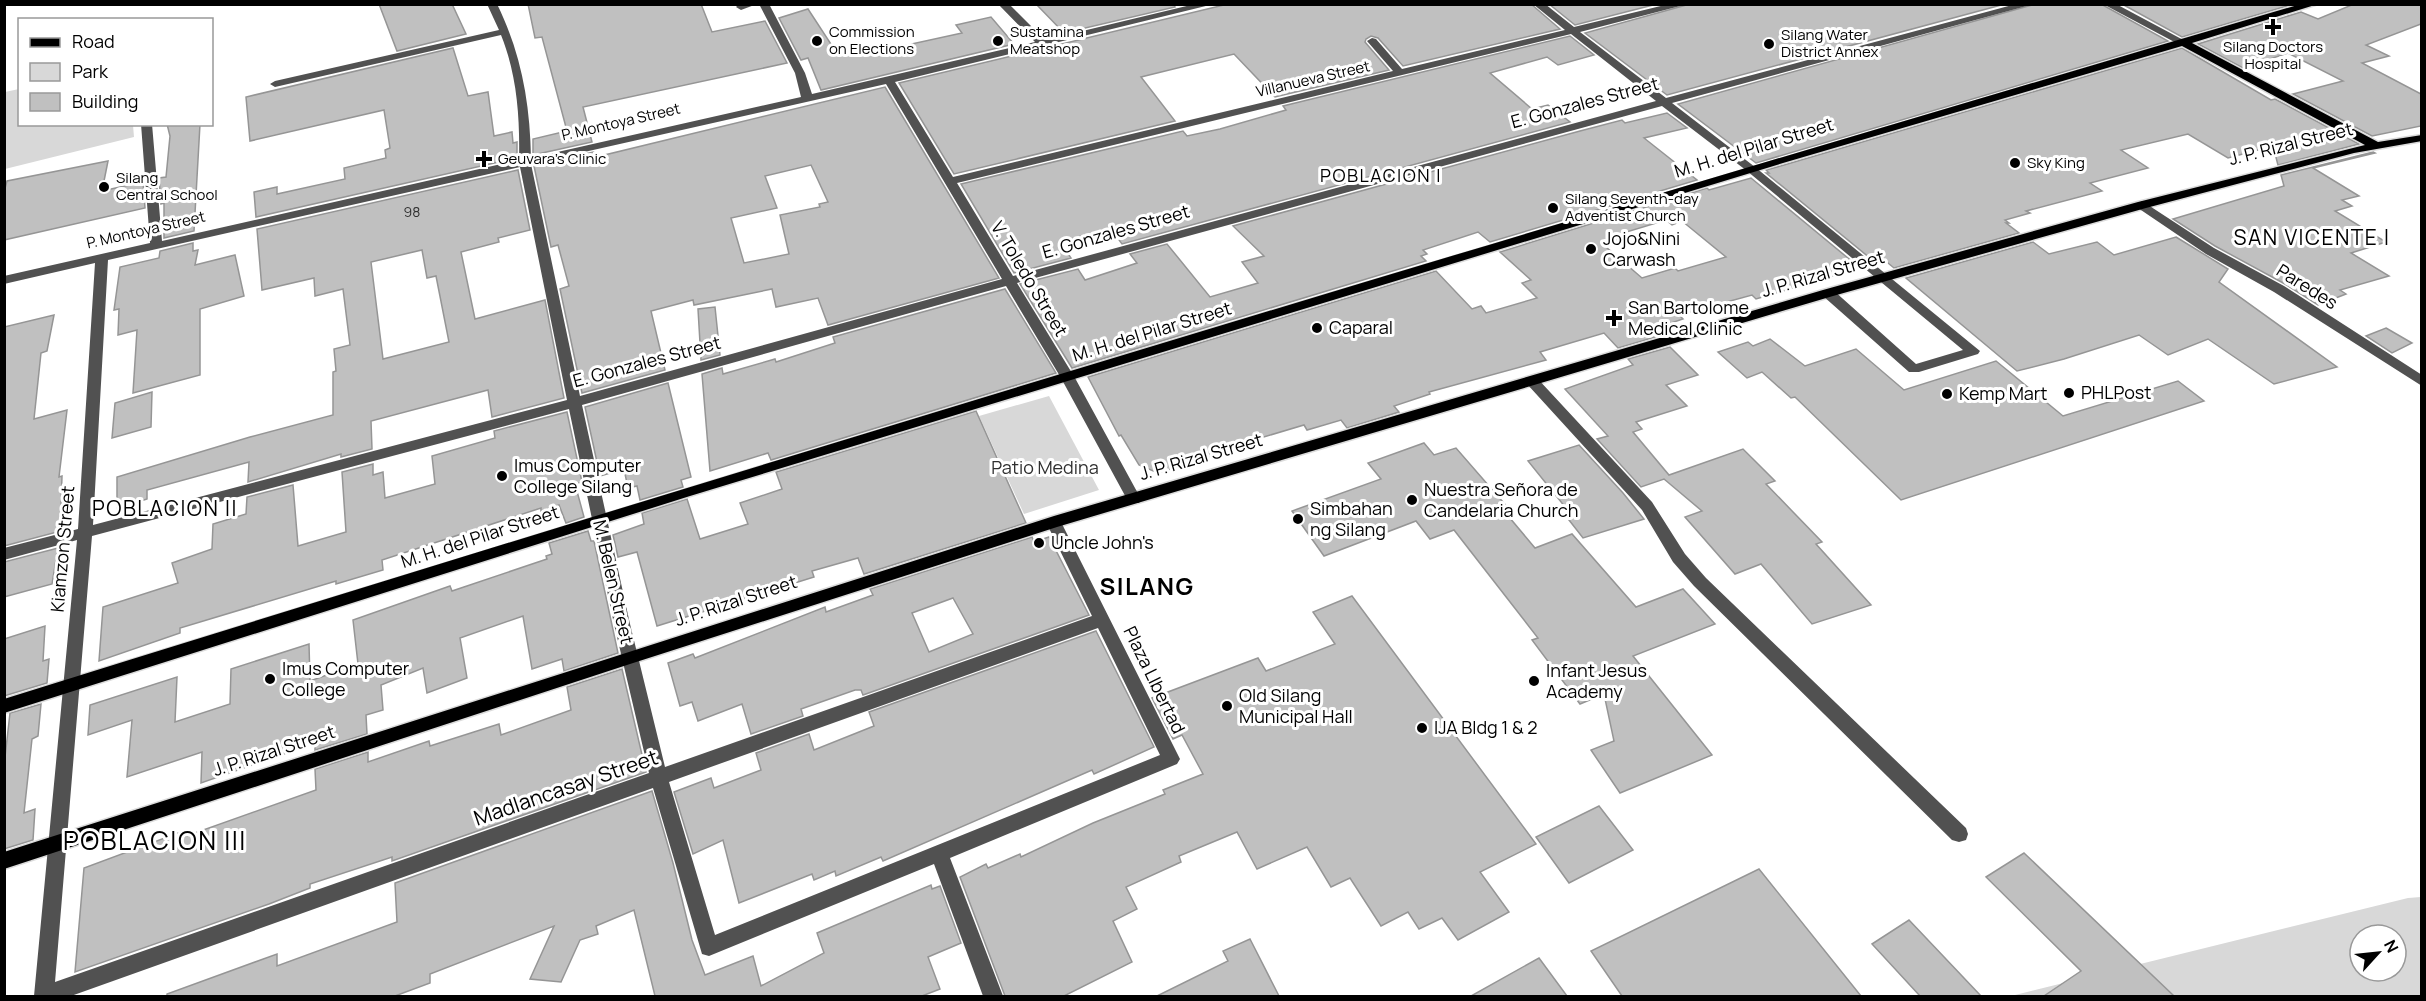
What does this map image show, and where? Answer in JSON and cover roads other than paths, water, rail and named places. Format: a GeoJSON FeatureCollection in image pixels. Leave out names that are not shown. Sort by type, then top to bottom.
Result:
{"type":"FeatureCollection","features":[{"type":"Feature","properties":{"kind":"main road","name":"M. H. del Pilar Street"},"geometry":{"type":"LineString","coordinates":[[4,706],[71,687],[599,520],[1751,170],[2313,4]]}},
{"type":"Feature","properties":{"kind":"main road"},"geometry":{"type":"LineString","coordinates":[[2184,43],[2374,145]]}},
{"type":"Feature","properties":{"kind":"main road","name":"J. P. Rizal Street"},"geometry":{"type":"LineString","coordinates":[[4,861],[1054,522],[1828,293],[1887,279],[2142,205],[2374,145],[2421,138]]}},
{"type":"Feature","properties":{"kind":"street","name":"M. Belen Street"},"geometry":{"type":"LineString","coordinates":[[492,4],[514,52],[521,86],[525,161],[599,520],[630,657],[659,778],[709,947],[939,854]]}},
{"type":"Feature","properties":{"kind":"street"},"geometry":{"type":"LineString","coordinates":[[741,7],[752,4]]}},
{"type":"Feature","properties":{"kind":"street"},"geometry":{"type":"LineString","coordinates":[[764,4],[800,73],[807,97]]}},
{"type":"Feature","properties":{"kind":"street"},"geometry":{"type":"LineString","coordinates":[[1003,4],[1043,44]]}},
{"type":"Feature","properties":{"kind":"street","name":"P. Montoya Street"},"geometry":{"type":"LineString","coordinates":[[4,280],[889,80],[1209,4]]}},
{"type":"Feature","properties":{"kind":"street"},"geometry":{"type":"LineString","coordinates":[[1538,4],[1751,170],[1973,351],[1914,369],[1828,293]]}},
{"type":"Feature","properties":{"kind":"street","name":"Villanueva Street"},"geometry":{"type":"LineString","coordinates":[[950,181],[1683,4]]}},
{"type":"Feature","properties":{"kind":"street","name":"E. Gonzales Street"},"geometry":{"type":"LineString","coordinates":[[4,554],[576,402],[1380,178],[2029,4]]}},
{"type":"Feature","properties":{"kind":"street"},"geometry":{"type":"LineString","coordinates":[[2108,4],[2184,43]]}},
{"type":"Feature","properties":{"kind":"street"},"geometry":{"type":"LineString","coordinates":[[275,84],[506,31]]}},
{"type":"Feature","properties":{"kind":"street"},"geometry":{"type":"LineString","coordinates":[[1372,41],[1400,74]]}},
{"type":"Feature","properties":{"kind":"street","name":"V. Toledo Street"},"geometry":{"type":"LineString","coordinates":[[889,80],[1068,378],[1134,499]]}},
{"type":"Feature","properties":{"kind":"street"},"geometry":{"type":"LineString","coordinates":[[146,126],[156,244]]}},
{"type":"Feature","properties":{"kind":"street","name":"Paredes"},"geometry":{"type":"LineString","coordinates":[[2142,205],[2210,251],[2279,289],[2421,382]]}},
{"type":"Feature","properties":{"kind":"street","name":"Kiamzon Street"},"geometry":{"type":"LineString","coordinates":[[44,996],[85,532],[102,257]]}},
{"type":"Feature","properties":{"kind":"street"},"geometry":{"type":"LineString","coordinates":[[1532,381],[1647,506],[1679,558],[1700,582],[1959,834]]}},
{"type":"Feature","properties":{"kind":"street","name":"Plaza LIbertad"},"geometry":{"type":"LineString","coordinates":[[939,854],[1171,759],[1054,522]]}},
{"type":"Feature","properties":{"kind":"street","name":"Madlancasay Street"},"geometry":{"type":"LineString","coordinates":[[44,996],[1101,620]]}},
{"type":"Feature","properties":{"kind":"street"},"geometry":{"type":"LineString","coordinates":[[939,854],[993,996]]}},
{"type":"Feature","properties":{"kind":"place","name":"Silang Doctors Hospital"},"geometry":{"type":"Point","coordinates":[2273,27]}},
{"type":"Feature","properties":{"kind":"place","name":"Commission on Elections"},"geometry":{"type":"Point","coordinates":[817,41]}},
{"type":"Feature","properties":{"kind":"place","name":"Sustamina Meatshop"},"geometry":{"type":"Point","coordinates":[998,41]}},
{"type":"Feature","properties":{"kind":"place","name":"Silang Water District Annex"},"geometry":{"type":"Point","coordinates":[1769,44]}},
{"type":"Feature","properties":{"kind":"place","name":"Geuvara's Clinic"},"geometry":{"type":"Point","coordinates":[484,159]}},
{"type":"Feature","properties":{"kind":"place","name":"Sky King"},"geometry":{"type":"Point","coordinates":[2015,163]}},
{"type":"Feature","properties":{"kind":"place","name":"Silang Central School"},"geometry":{"type":"Point","coordinates":[104,187]}},
{"type":"Feature","properties":{"kind":"place","name":"Silang Seventh-day Adventist Church"},"geometry":{"type":"Point","coordinates":[1553,208]}},
{"type":"Feature","properties":{"kind":"place","name":"Jojo&Nini Carwash"},"geometry":{"type":"Point","coordinates":[1591,249]}},
{"type":"Feature","properties":{"kind":"place","name":"San Bartolome Medical Clinic"},"geometry":{"type":"Point","coordinates":[1614,318]}},
{"type":"Feature","properties":{"kind":"place","name":"Caparal"},"geometry":{"type":"Point","coordinates":[1317,328]}},
{"type":"Feature","properties":{"kind":"place","name":"PHLPost"},"geometry":{"type":"Point","coordinates":[2069,393]}},
{"type":"Feature","properties":{"kind":"place","name":"Kemp Mart"},"geometry":{"type":"Point","coordinates":[1947,394]}},
{"type":"Feature","properties":{"kind":"place","name":"Imus Computer College Silang"},"geometry":{"type":"Point","coordinates":[502,476]}},
{"type":"Feature","properties":{"kind":"place","name":"Nuestra Señora de Candelaria Church"},"geometry":{"type":"Point","coordinates":[1412,500]}},
{"type":"Feature","properties":{"kind":"place","name":"Simbahan ng Silang"},"geometry":{"type":"Point","coordinates":[1298,519]}},
{"type":"Feature","properties":{"kind":"place","name":"Uncle John's"},"geometry":{"type":"Point","coordinates":[1039,543]}},
{"type":"Feature","properties":{"kind":"place","name":"Imus Computer College"},"geometry":{"type":"Point","coordinates":[270,679]}},
{"type":"Feature","properties":{"kind":"place","name":"Infant Jesus Academy"},"geometry":{"type":"Point","coordinates":[1534,681]}},
{"type":"Feature","properties":{"kind":"place","name":"Old Silang Municipal Hall"},"geometry":{"type":"Point","coordinates":[1227,706]}},
{"type":"Feature","properties":{"kind":"place","name":"IJA Bldg 1 & 2"},"geometry":{"type":"Point","coordinates":[1422,728]}},
{"type":"Feature","properties":{"kind":"district","name":"POBLACION I"},"geometry":{"type":"Point","coordinates":[1381,176]}},
{"type":"Feature","properties":{"kind":"district","name":"SAN VICENTE I"},"geometry":{"type":"Point","coordinates":[2312,238]}},
{"type":"Feature","properties":{"kind":"district","name":"POBLACION II"},"geometry":{"type":"Point","coordinates":[165,509]}},
{"type":"Feature","properties":{"kind":"district","name":"SILANG"},"geometry":{"type":"Point","coordinates":[1147,587]}},
{"type":"Feature","properties":{"kind":"district","name":"POBLACION III"},"geometry":{"type":"Point","coordinates":[155,841]}},
{"type":"Feature","properties":{"kind":"park label","name":"Patio Medina"},"geometry":{"type":"Point","coordinates":[1045,468]}}]}
